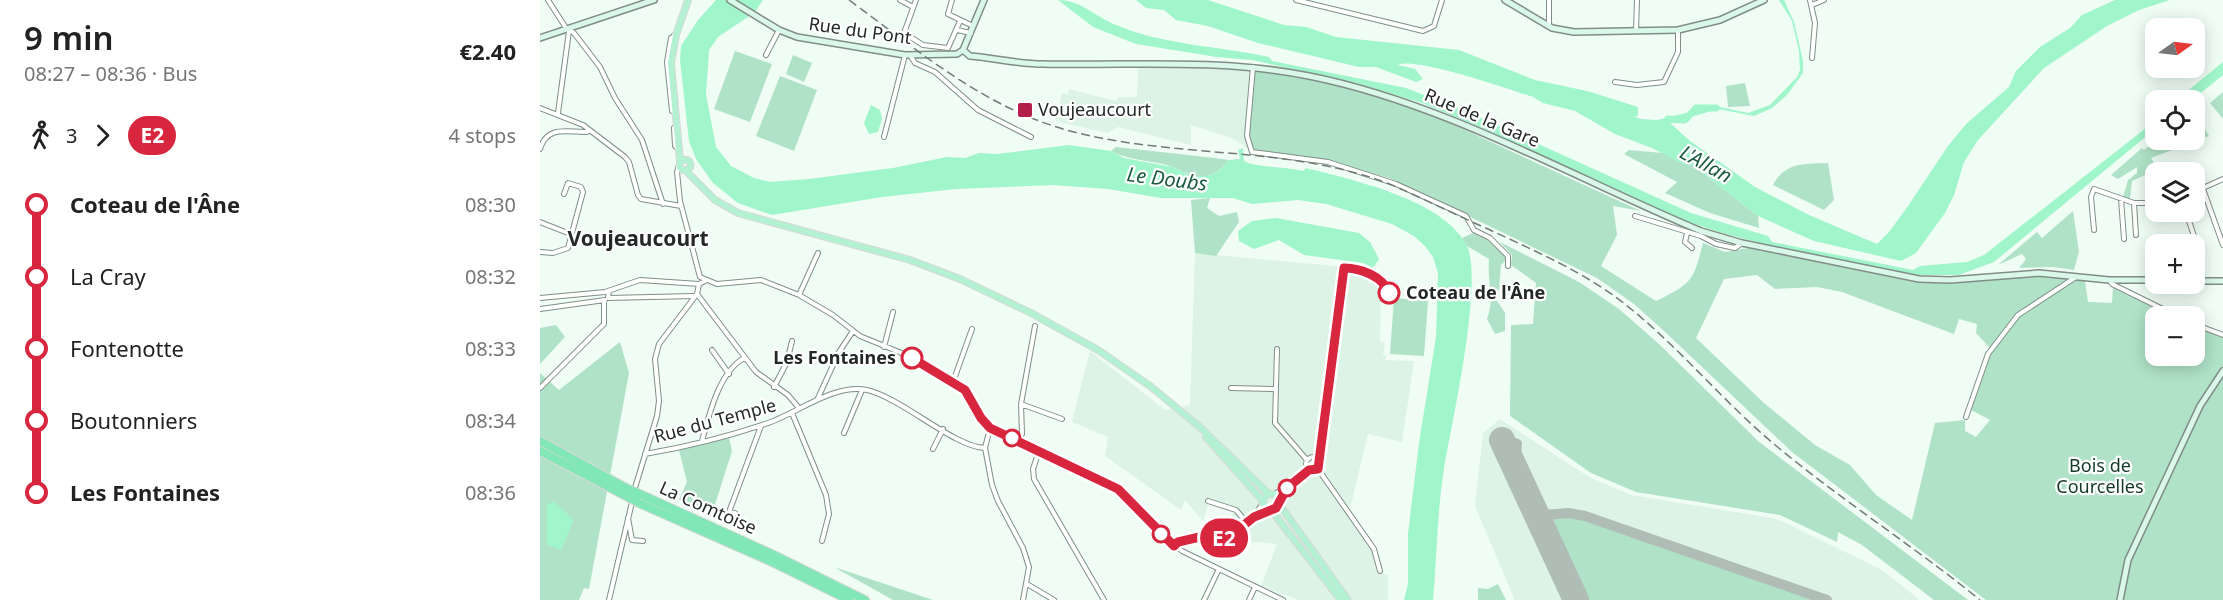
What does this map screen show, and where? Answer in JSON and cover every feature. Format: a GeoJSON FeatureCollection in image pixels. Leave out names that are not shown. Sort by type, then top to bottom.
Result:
{"type":"FeatureCollection","features":[{"type":"Feature","properties":{"kind":"highway","name":"La Comtoise"},"geometry":{"type":"LineString","coordinates":[[540,441],[625,492]]}},
{"type":"Feature","properties":{"kind":"highway","name":"La Comtoise"},"geometry":{"type":"LineString","coordinates":[[540,451],[625,492],[784,559],[865,600]]}},
{"type":"Feature","properties":{"kind":"highway","name":"La Comtoise"},"geometry":{"type":"LineString","coordinates":[[642,499],[849,600]]}},
{"type":"Feature","properties":{"kind":"main road"},"geometry":{"type":"LineString","coordinates":[[540,38],[569,31],[654,0]]}},
{"type":"Feature","properties":{"kind":"main road"},"geometry":{"type":"LineString","coordinates":[[686,0],[670,63],[679,149],[684,165],[704,190],[728,207],[753,218],[910,260],[960,279],[1000,297],[1123,366],[1175,405],[1272,494],[1348,600]]}},
{"type":"Feature","properties":{"kind":"main road"},"geometry":{"type":"LineString","coordinates":[[685,9],[693,0]]}},
{"type":"Feature","properties":{"kind":"main road","name":"Rue du Pont"},"geometry":{"type":"LineString","coordinates":[[730,0],[778,30],[797,37],[907,55],[957,54],[963,50]]}},
{"type":"Feature","properties":{"kind":"main road"},"geometry":{"type":"LineString","coordinates":[[963,50],[984,0]]}},
{"type":"Feature","properties":{"kind":"main road"},"geometry":{"type":"LineString","coordinates":[[1505,0],[1549,26],[1574,32],[1678,30],[1720,20],[1764,0]]}},
{"type":"Feature","properties":{"kind":"main road","name":"Rue de la Gare"},"geometry":{"type":"LineString","coordinates":[[963,50],[970,56],[1033,64],[1253,66],[1311,76],[1431,111],[1701,233],[1919,279],[1976,278],[2039,273],[2111,282],[2145,280]]}},
{"type":"Feature","properties":{"kind":"main road"},"geometry":{"type":"LineString","coordinates":[[677,126],[684,165]]}},
{"type":"Feature","properties":{"kind":"main road"},"geometry":{"type":"LineString","coordinates":[[2205,281],[2221,282]]}},
{"type":"Feature","properties":{"kind":"main road"},"geometry":{"type":"LineString","coordinates":[[1080,340],[1151,389],[1193,424],[1270,510],[1341,600]]}},
{"type":"Feature","properties":{"kind":"main road"},"geometry":{"type":"LineString","coordinates":[[2120,600],[2123,579],[2133,549],[2200,406],[2223,371]]}},
{"type":"Feature","properties":{"kind":"main road"},"geometry":{"type":"LineString","coordinates":[[1263,502],[1272,494]]}},
{"type":"Feature","properties":{"kind":"main road"},"geometry":{"type":"LineString","coordinates":[[1270,510],[1279,502]]}},
{"type":"Feature","properties":{"kind":"street"},"geometry":{"type":"LineString","coordinates":[[548,0],[569,31],[574,33],[600,67],[615,98],[642,140],[663,204]]}},
{"type":"Feature","properties":{"kind":"street"},"geometry":{"type":"LineString","coordinates":[[900,0],[913,7]]}},
{"type":"Feature","properties":{"kind":"street"},"geometry":{"type":"LineString","coordinates":[[916,0],[904,33],[923,45],[948,48],[960,21]]}},
{"type":"Feature","properties":{"kind":"street"},"geometry":{"type":"LineString","coordinates":[[952,0],[948,14],[959,17],[960,21],[974,26]]}},
{"type":"Feature","properties":{"kind":"street"},"geometry":{"type":"LineString","coordinates":[[1296,0],[1423,32],[1434,26],[1442,0]]}},
{"type":"Feature","properties":{"kind":"street"},"geometry":{"type":"LineString","coordinates":[[1549,0],[1549,26]]}},
{"type":"Feature","properties":{"kind":"street"},"geometry":{"type":"LineString","coordinates":[[1636,31],[1637,0]]}},
{"type":"Feature","properties":{"kind":"street"},"geometry":{"type":"LineString","coordinates":[[1812,58],[1815,23],[1811,2],[1824,0]]}},
{"type":"Feature","properties":{"kind":"street"},"geometry":{"type":"LineString","coordinates":[[766,55],[778,30]]}},
{"type":"Feature","properties":{"kind":"street"},"geometry":{"type":"LineString","coordinates":[[957,30],[970,33]]}},
{"type":"Feature","properties":{"kind":"street"},"geometry":{"type":"LineString","coordinates":[[1615,82],[1637,85],[1664,82],[1678,52],[1678,30]]}},
{"type":"Feature","properties":{"kind":"street"},"geometry":{"type":"LineString","coordinates":[[558,113],[561,101],[560,81],[569,31]]}},
{"type":"Feature","properties":{"kind":"street"},"geometry":{"type":"LineString","coordinates":[[676,35],[671,38],[667,62],[675,146],[679,149]]}},
{"type":"Feature","properties":{"kind":"street"},"geometry":{"type":"LineString","coordinates":[[884,137],[907,55],[915,63],[935,72],[978,110],[1031,137]]}},
{"type":"Feature","properties":{"kind":"street"},"geometry":{"type":"LineString","coordinates":[[1253,66],[1247,136],[1252,152],[1328,162],[1410,189],[1466,216],[1474,230],[1490,238],[1508,256],[1508,266]]}},
{"type":"Feature","properties":{"kind":"street"},"geometry":{"type":"LineString","coordinates":[[540,108],[558,113],[589,130],[629,162],[641,199],[681,206]]}},
{"type":"Feature","properties":{"kind":"street"},"geometry":{"type":"LineString","coordinates":[[540,149],[546,136],[553,132],[587,132],[589,130]]}},
{"type":"Feature","properties":{"kind":"street"},"geometry":{"type":"LineString","coordinates":[[684,165],[677,176],[681,206],[697,269],[705,281]]}},
{"type":"Feature","properties":{"kind":"street"},"geometry":{"type":"LineString","coordinates":[[2205,188],[2223,179]]}},
{"type":"Feature","properties":{"kind":"street"},"geometry":{"type":"LineString","coordinates":[[540,252],[553,253],[568,248],[583,192],[581,187],[568,183],[564,194]]}},
{"type":"Feature","properties":{"kind":"street"},"geometry":{"type":"LineString","coordinates":[[2094,230],[2092,192],[2094,189],[2121,200],[2145,202]]}},
{"type":"Feature","properties":{"kind":"street"},"geometry":{"type":"LineString","coordinates":[[2205,194],[2223,244]]}},
{"type":"Feature","properties":{"kind":"street"},"geometry":{"type":"LineString","coordinates":[[2121,200],[2124,239]]}},
{"type":"Feature","properties":{"kind":"street"},"geometry":{"type":"LineString","coordinates":[[2133,203],[2136,235]]}},
{"type":"Feature","properties":{"kind":"street"},"geometry":{"type":"LineString","coordinates":[[1635,216],[1687,233],[1701,233]]}},
{"type":"Feature","properties":{"kind":"street"},"geometry":{"type":"LineString","coordinates":[[540,222],[573,235]]}},
{"type":"Feature","properties":{"kind":"street"},"geometry":{"type":"LineString","coordinates":[[1687,233],[1685,242],[1692,248]]}},
{"type":"Feature","properties":{"kind":"street"},"geometry":{"type":"LineString","coordinates":[[799,295],[818,253]]}},
{"type":"Feature","properties":{"kind":"street"},"geometry":{"type":"LineString","coordinates":[[1318,469],[1344,268],[1357,269],[1376,278],[1385,284],[1389,293]]}},
{"type":"Feature","properties":{"kind":"street"},"geometry":{"type":"LineString","coordinates":[[1966,417],[1980,385],[1988,354],[2018,315],[2077,276]]}},
{"type":"Feature","properties":{"kind":"street"},"geometry":{"type":"LineString","coordinates":[[540,298],[609,291],[640,280],[699,284],[705,281],[717,284],[761,280],[799,295],[854,331],[884,347],[914,359],[965,390],[981,418],[990,428],[1118,489],[1174,546],[1283,600]]}},
{"type":"Feature","properties":{"kind":"street"},"geometry":{"type":"LineString","coordinates":[[2111,282],[2157,306]]}},
{"type":"Feature","properties":{"kind":"street"},"geometry":{"type":"LineString","coordinates":[[609,600],[659,401],[655,359],[659,344],[696,295],[699,284]]}},
{"type":"Feature","properties":{"kind":"street"},"geometry":{"type":"LineString","coordinates":[[540,388],[604,324],[609,291]]}},
{"type":"Feature","properties":{"kind":"street"},"geometry":{"type":"LineString","coordinates":[[540,309],[606,299],[696,295]]}},
{"type":"Feature","properties":{"kind":"street"},"geometry":{"type":"LineString","coordinates":[[696,295],[756,372],[788,395],[800,408]]}},
{"type":"Feature","properties":{"kind":"street"},"geometry":{"type":"LineString","coordinates":[[884,347],[893,312]]}},
{"type":"Feature","properties":{"kind":"street"},"geometry":{"type":"LineString","coordinates":[[1018,441],[1022,434],[1021,404],[1035,326]]}},
{"type":"Feature","properties":{"kind":"street"},"geometry":{"type":"LineString","coordinates":[[2205,328],[2223,335]]}},
{"type":"Feature","properties":{"kind":"street"},"geometry":{"type":"LineString","coordinates":[[953,382],[972,329]]}},
{"type":"Feature","properties":{"kind":"street"},"geometry":{"type":"LineString","coordinates":[[817,399],[837,356],[854,331]]}},
{"type":"Feature","properties":{"kind":"street"},"geometry":{"type":"LineString","coordinates":[[774,387],[787,362],[792,341]]}},
{"type":"Feature","properties":{"kind":"street"},"geometry":{"type":"LineString","coordinates":[[1277,349],[1275,389],[1277,427],[1307,460],[1309,470]]}},
{"type":"Feature","properties":{"kind":"street"},"geometry":{"type":"LineString","coordinates":[[712,350],[729,374]]}},
{"type":"Feature","properties":{"kind":"street"},"geometry":{"type":"LineString","coordinates":[[702,442],[725,379],[744,358]]}},
{"type":"Feature","properties":{"kind":"street"},"geometry":{"type":"LineString","coordinates":[[1231,388],[1275,389]]}},
{"type":"Feature","properties":{"kind":"street"},"geometry":{"type":"LineString","coordinates":[[844,433],[862,390],[884,398],[969,445],[986,448]]}},
{"type":"Feature","properties":{"kind":"street","name":"Rue du Temple"},"geometry":{"type":"LineString","coordinates":[[645,454],[762,426],[817,399],[862,390]]}},
{"type":"Feature","properties":{"kind":"street"},"geometry":{"type":"LineString","coordinates":[[1021,404],[1062,419]]}},
{"type":"Feature","properties":{"kind":"street"},"geometry":{"type":"LineString","coordinates":[[792,413],[826,495],[829,514],[822,541]]}},
{"type":"Feature","properties":{"kind":"street"},"geometry":{"type":"LineString","coordinates":[[735,513],[729,512],[762,426]]}},
{"type":"Feature","properties":{"kind":"street"},"geometry":{"type":"LineString","coordinates":[[990,428],[986,448],[998,501],[1027,558],[1027,584],[1023,600]]}},
{"type":"Feature","properties":{"kind":"street"},"geometry":{"type":"LineString","coordinates":[[933,449],[943,429]]}},
{"type":"Feature","properties":{"kind":"street"},"geometry":{"type":"LineString","coordinates":[[1039,451],[1033,469],[1034,479],[1104,600]]}},
{"type":"Feature","properties":{"kind":"street"},"geometry":{"type":"LineString","coordinates":[[1307,460],[1313,457],[1318,458]]}},
{"type":"Feature","properties":{"kind":"street"},"geometry":{"type":"LineString","coordinates":[[1272,494],[1287,488],[1309,470],[1318,469]]}},
{"type":"Feature","properties":{"kind":"street"},"geometry":{"type":"LineString","coordinates":[[1318,469],[1374,549],[1380,571]]}},
{"type":"Feature","properties":{"kind":"street"},"geometry":{"type":"LineString","coordinates":[[1279,502],[1287,488]]}},
{"type":"Feature","properties":{"kind":"street"},"geometry":{"type":"LineString","coordinates":[[1208,501],[1236,510],[1247,523]]}},
{"type":"Feature","properties":{"kind":"street"},"geometry":{"type":"LineString","coordinates":[[1254,517],[1263,502]]}},
{"type":"Feature","properties":{"kind":"street"},"geometry":{"type":"LineString","coordinates":[[1174,546],[1178,542],[1204,536],[1230,536],[1254,517],[1270,510]]}},
{"type":"Feature","properties":{"kind":"street"},"geometry":{"type":"LineString","coordinates":[[628,518],[632,540],[643,541]]}},
{"type":"Feature","properties":{"kind":"street"},"geometry":{"type":"LineString","coordinates":[[1204,600],[1219,569]]}},
{"type":"Feature","properties":{"kind":"street"},"geometry":{"type":"LineString","coordinates":[[1027,584],[1054,600]]}},
{"type":"Feature","properties":{"kind":"street"},"geometry":{"type":"LineString","coordinates":[[1249,600],[1255,587]]}},
{"type":"Feature","properties":{"kind":"shaded area"},"geometry":{"type":"Polygon","coordinates":[[[1138,67],[1252,69],[1247,148],[1234,139],[1191,125],[1191,145],[1118,127],[1108,133],[1055,121],[1062,93],[1068,94],[1069,89],[1116,101],[1118,97],[1137,97],[1138,67]]]}},
{"type":"Feature","properties":{"kind":"shaded area"},"geometry":{"type":"Polygon","coordinates":[[[1195,253],[1346,267],[1381,283],[1380,341],[1385,343],[1383,355],[1386,356],[1385,360],[1414,361],[1402,442],[1368,434],[1351,505],[1348,506],[1378,552],[1384,574],[1388,575],[1388,600],[1299,600],[1261,586],[1277,544],[1222,539],[1233,512],[1208,504],[1203,521],[1185,500],[1181,510],[1105,456],[1108,437],[1072,422],[1090,351],[1165,410],[1190,405],[1195,253]]]}},
{"type":"Feature","properties":{"kind":"shaded area"},"geometry":{"type":"Polygon","coordinates":[[[1500,419],[1589,477],[1631,495],[1773,518],[1882,570],[1920,600],[1515,600],[1475,506],[1483,433],[1500,419]]]}},
{"type":"Feature","properties":{"kind":"green space"},"geometry":{"type":"Polygon","coordinates":[[[735,51],[772,64],[750,122],[714,109],[735,51]]]}},
{"type":"Feature","properties":{"kind":"green space"},"geometry":{"type":"Polygon","coordinates":[[[793,55],[812,63],[804,82],[786,74],[793,55]]]}},
{"type":"Feature","properties":{"kind":"green space","name":"Bois de Courcelles"},"geometry":{"type":"Polygon","coordinates":[[[1258,70],[1300,76],[1415,107],[1641,211],[1613,206],[1617,235],[1601,266],[1656,301],[1678,290],[1690,280],[1697,266],[1703,243],[1725,252],[1748,248],[1919,283],[2045,276],[2085,281],[2088,302],[2112,303],[2113,288],[2150,306],[2145,306],[2145,366],[2205,366],[2205,331],[2223,338],[2223,600],[1986,600],[1792,452],[1634,304],[1597,278],[1389,178],[1314,158],[1253,151],[1249,136],[1254,71],[1258,70]],[[1757,275],[1724,279],[1696,338],[1764,403],[1815,445],[1850,465],[1876,495],[1912,520],[1935,423],[1965,420],[1965,431],[1976,437],[1990,420],[1971,410],[1992,350],[1976,333],[1977,324],[1959,319],[1954,334],[1842,292],[1817,287],[1775,289],[1757,275]]]}},
{"type":"Feature","properties":{"kind":"green space"},"geometry":{"type":"Polygon","coordinates":[[[780,76],[817,90],[794,151],[756,136],[780,76]]]}},
{"type":"Feature","properties":{"kind":"green space"},"geometry":{"type":"Polygon","coordinates":[[[1745,83],[1750,106],[1728,107],[1726,86],[1745,83]]]}},
{"type":"Feature","properties":{"kind":"green space"},"geometry":{"type":"Polygon","coordinates":[[[2223,92],[2223,119],[2210,103],[2223,92]]]}},
{"type":"Feature","properties":{"kind":"green space"},"geometry":{"type":"Polygon","coordinates":[[[1116,147],[1229,160],[1213,174],[1196,176],[1170,166],[1125,157],[1111,151],[1116,147]]]}},
{"type":"Feature","properties":{"kind":"green space"},"geometry":{"type":"Polygon","coordinates":[[[2142,148],[2144,150],[2172,150],[2151,158],[2154,162],[2145,162],[2145,175],[2132,181],[2130,199],[2123,197],[2128,180],[2137,173],[2137,167],[2118,179],[2111,175],[2142,148]]]}},
{"type":"Feature","properties":{"kind":"green space"},"geometry":{"type":"Polygon","coordinates":[[[1629,150],[1663,153],[1683,164],[1691,164],[1758,216],[1759,228],[1710,213],[1665,193],[1677,182],[1624,154],[1629,150]]]}},
{"type":"Feature","properties":{"kind":"green space"},"geometry":{"type":"Polygon","coordinates":[[[1828,163],[1834,200],[1824,210],[1773,185],[1778,177],[1789,168],[1803,164],[1828,163]]]}},
{"type":"Feature","properties":{"kind":"green space"},"geometry":{"type":"Polygon","coordinates":[[[1210,198],[1207,208],[1219,216],[1237,212],[1239,222],[1216,256],[1195,253],[1191,200],[1210,198]]]}},
{"type":"Feature","properties":{"kind":"green space"},"geometry":{"type":"Polygon","coordinates":[[[2073,211],[2079,252],[2074,270],[2053,267],[2019,268],[2026,259],[2022,254],[1998,265],[2037,232],[2042,238],[2073,211]]]}},
{"type":"Feature","properties":{"kind":"green space"},"geometry":{"type":"Polygon","coordinates":[[[1473,233],[1490,241],[1507,259],[1501,265],[1499,290],[1493,295],[1505,313],[1505,331],[1495,334],[1487,319],[1491,297],[1489,259],[1467,246],[1462,238],[1473,233]]]}},
{"type":"Feature","properties":{"kind":"green space"},"geometry":{"type":"Polygon","coordinates":[[[1500,242],[1579,282],[1619,309],[1659,344],[1758,441],[1968,600],[1934,600],[1862,545],[1838,532],[1837,542],[1780,515],[1636,492],[1591,473],[1510,416],[1511,325],[1533,324],[1536,283],[1511,265],[1512,255],[1500,242]]]}},
{"type":"Feature","properties":{"kind":"green space"},"geometry":{"type":"Polygon","coordinates":[[[1394,298],[1428,301],[1424,356],[1390,354],[1394,298]]]}},
{"type":"Feature","properties":{"kind":"green space"},"geometry":{"type":"Polygon","coordinates":[[[556,325],[565,337],[540,364],[540,328],[556,325]]]}},
{"type":"Feature","properties":{"kind":"green space"},"geometry":{"type":"Polygon","coordinates":[[[620,342],[629,373],[589,589],[584,588],[579,600],[540,600],[540,373],[559,390],[620,342]]]}},
{"type":"Feature","properties":{"kind":"green space"},"geometry":{"type":"Polygon","coordinates":[[[729,438],[732,451],[712,514],[679,500],[687,482],[679,450],[729,438]]]}},
{"type":"Feature","properties":{"kind":"green space"},"geometry":{"type":"Polygon","coordinates":[[[1570,516],[1591,521],[1816,600],[1582,600],[1550,529],[1552,521],[1557,517],[1570,516]]]}},
{"type":"Feature","properties":{"kind":"green space"},"geometry":{"type":"Polygon","coordinates":[[[834,567],[933,600],[893,600],[834,567]]]}},
{"type":"Feature","properties":{"kind":"green space"},"geometry":{"type":"Polygon","coordinates":[[[1498,584],[1506,600],[1478,600],[1478,588],[1488,589],[1498,584]]]}},
{"type":"Feature","properties":{"kind":"water","name":"Le Doubs"},"geometry":{"type":"Polygon","coordinates":[[[716,0],[763,0],[754,13],[718,37],[709,50],[706,94],[716,147],[731,166],[754,178],[770,182],[809,179],[893,168],[947,157],[965,158],[979,153],[997,154],[1069,145],[1111,151],[1124,158],[1172,167],[1192,176],[1208,176],[1219,171],[1229,160],[1240,159],[1238,150],[1243,148],[1244,161],[1249,163],[1303,171],[1306,168],[1371,185],[1417,203],[1454,228],[1466,244],[1471,262],[1472,287],[1465,353],[1442,485],[1433,600],[1404,600],[1408,584],[1408,534],[1419,443],[1436,337],[1438,273],[1433,257],[1414,236],[1392,224],[1326,204],[1298,200],[1252,204],[1233,198],[1161,198],[1108,189],[1053,185],[956,189],[882,197],[772,215],[738,203],[713,183],[696,159],[689,141],[680,60],[681,46],[698,20],[716,0]]]}},
{"type":"Feature","properties":{"kind":"water"},"geometry":{"type":"Polygon","coordinates":[[[1058,0],[1074,3],[1116,25],[1153,37],[1250,53],[1269,57],[1272,61],[1406,88],[1463,110],[1691,213],[1768,236],[1772,242],[1913,270],[1920,266],[1967,262],[1984,255],[2145,129],[2145,137],[1994,262],[1959,275],[1917,275],[1772,246],[1673,217],[1489,131],[1422,103],[1359,84],[1252,60],[1217,57],[1136,44],[1093,27],[1058,0]]]}},
{"type":"Feature","properties":{"kind":"water","name":"L'Allan"},"geometry":{"type":"Polygon","coordinates":[[[1136,0],[1208,0],[1284,25],[1306,27],[1336,37],[1459,50],[1535,80],[1587,91],[1638,107],[1638,116],[1634,116],[1640,119],[1657,120],[1715,106],[1748,113],[1770,105],[1797,77],[1800,70],[1799,51],[1792,21],[1779,0],[1784,0],[1794,22],[1803,61],[1803,73],[1787,95],[1772,108],[1754,116],[1718,109],[1670,123],[1690,141],[1755,187],[1809,215],[1877,244],[1889,232],[1948,146],[1966,124],[2009,87],[2016,71],[2040,47],[2070,28],[2082,15],[2115,0],[2170,0],[2139,10],[2107,26],[2044,68],[1978,140],[1964,162],[1954,195],[1945,213],[1916,253],[1901,261],[1814,241],[1758,216],[1691,164],[1683,164],[1652,148],[1615,134],[1575,111],[1543,103],[1533,97],[1442,69],[1423,65],[1398,65],[1415,69],[1423,79],[1416,82],[1376,67],[1359,67],[1258,43],[1208,26],[1176,20],[1164,10],[1146,8],[1136,0]]]}},
{"type":"Feature","properties":{"kind":"water"},"geometry":{"type":"Polygon","coordinates":[[[2223,62],[2223,75],[2204,90],[2189,90],[2223,62]]]}},
{"type":"Feature","properties":{"kind":"water"},"geometry":{"type":"Polygon","coordinates":[[[871,105],[880,110],[882,119],[878,132],[869,134],[864,123],[871,105]]]}},
{"type":"Feature","properties":{"kind":"water"},"geometry":{"type":"Polygon","coordinates":[[[1276,218],[1359,233],[1370,242],[1379,259],[1373,268],[1363,263],[1304,255],[1279,240],[1254,249],[1239,241],[1238,231],[1252,221],[1276,218]]]}},
{"type":"Feature","properties":{"kind":"water"},"geometry":{"type":"Polygon","coordinates":[[[554,502],[573,521],[561,550],[548,545],[547,542],[547,504],[554,502]]]}},
{"type":"Feature","properties":{"kind":"waterway"},"geometry":{"type":"LineString","coordinates":[[1668,119],[1685,120],[1696,108],[1716,108]]}},
{"type":"Feature","properties":{"kind":"taxiway"},"geometry":{"type":"LineString","coordinates":[[1510,457],[1504,449],[1512,442],[1517,444],[1515,468]]}},
{"type":"Feature","properties":{"kind":"taxiway"},"geometry":{"type":"LineString","coordinates":[[1534,508],[1544,515],[1568,513],[1585,516],[1827,600]]}},
{"type":"Feature","properties":{"kind":"taxiway"},"geometry":{"type":"LineString","coordinates":[[1544,531],[1545,520],[1552,515]]}},
{"type":"Feature","properties":{"kind":"runway"},"geometry":{"type":"LineString","coordinates":[[1502,440],[1576,600]]}},
{"type":"Feature","properties":{"kind":"railway"},"geometry":{"type":"LineString","coordinates":[[849,0],[956,77],[983,94],[1042,122],[1074,132],[1114,140],[1275,158],[1354,172],[1392,185],[1562,264],[1615,296],[1669,343],[1780,449],[1980,600]]}},
{"type":"Feature","properties":{"kind":"bus line","name":"E2"},"geometry":{"type":"LineString","coordinates":[[912,358],[965,390],[981,418],[990,428],[1118,489],[1174,546],[1178,542],[1204,536],[1224,538],[1230,536],[1254,517],[1276,508],[1287,488],[1309,470],[1316,470],[1320,467],[1318,458],[1344,268],[1357,269],[1376,278],[1385,284],[1389,293]]}},
{"type":"Feature","properties":{"kind":"place","name":"Voujeaucourt"},"geometry":{"type":"Point","coordinates":[1025,110]}},
{"type":"Feature","properties":{"kind":"place","name":"Coteau de l'Âne"},"geometry":{"type":"Point","coordinates":[1389,293]}},
{"type":"Feature","properties":{"kind":"place","name":"Les Fontaines"},"geometry":{"type":"Point","coordinates":[912,358]}},
{"type":"Feature","properties":{"kind":"district","name":"Voujeaucourt"},"geometry":{"type":"Point","coordinates":[638,239]}}]}
